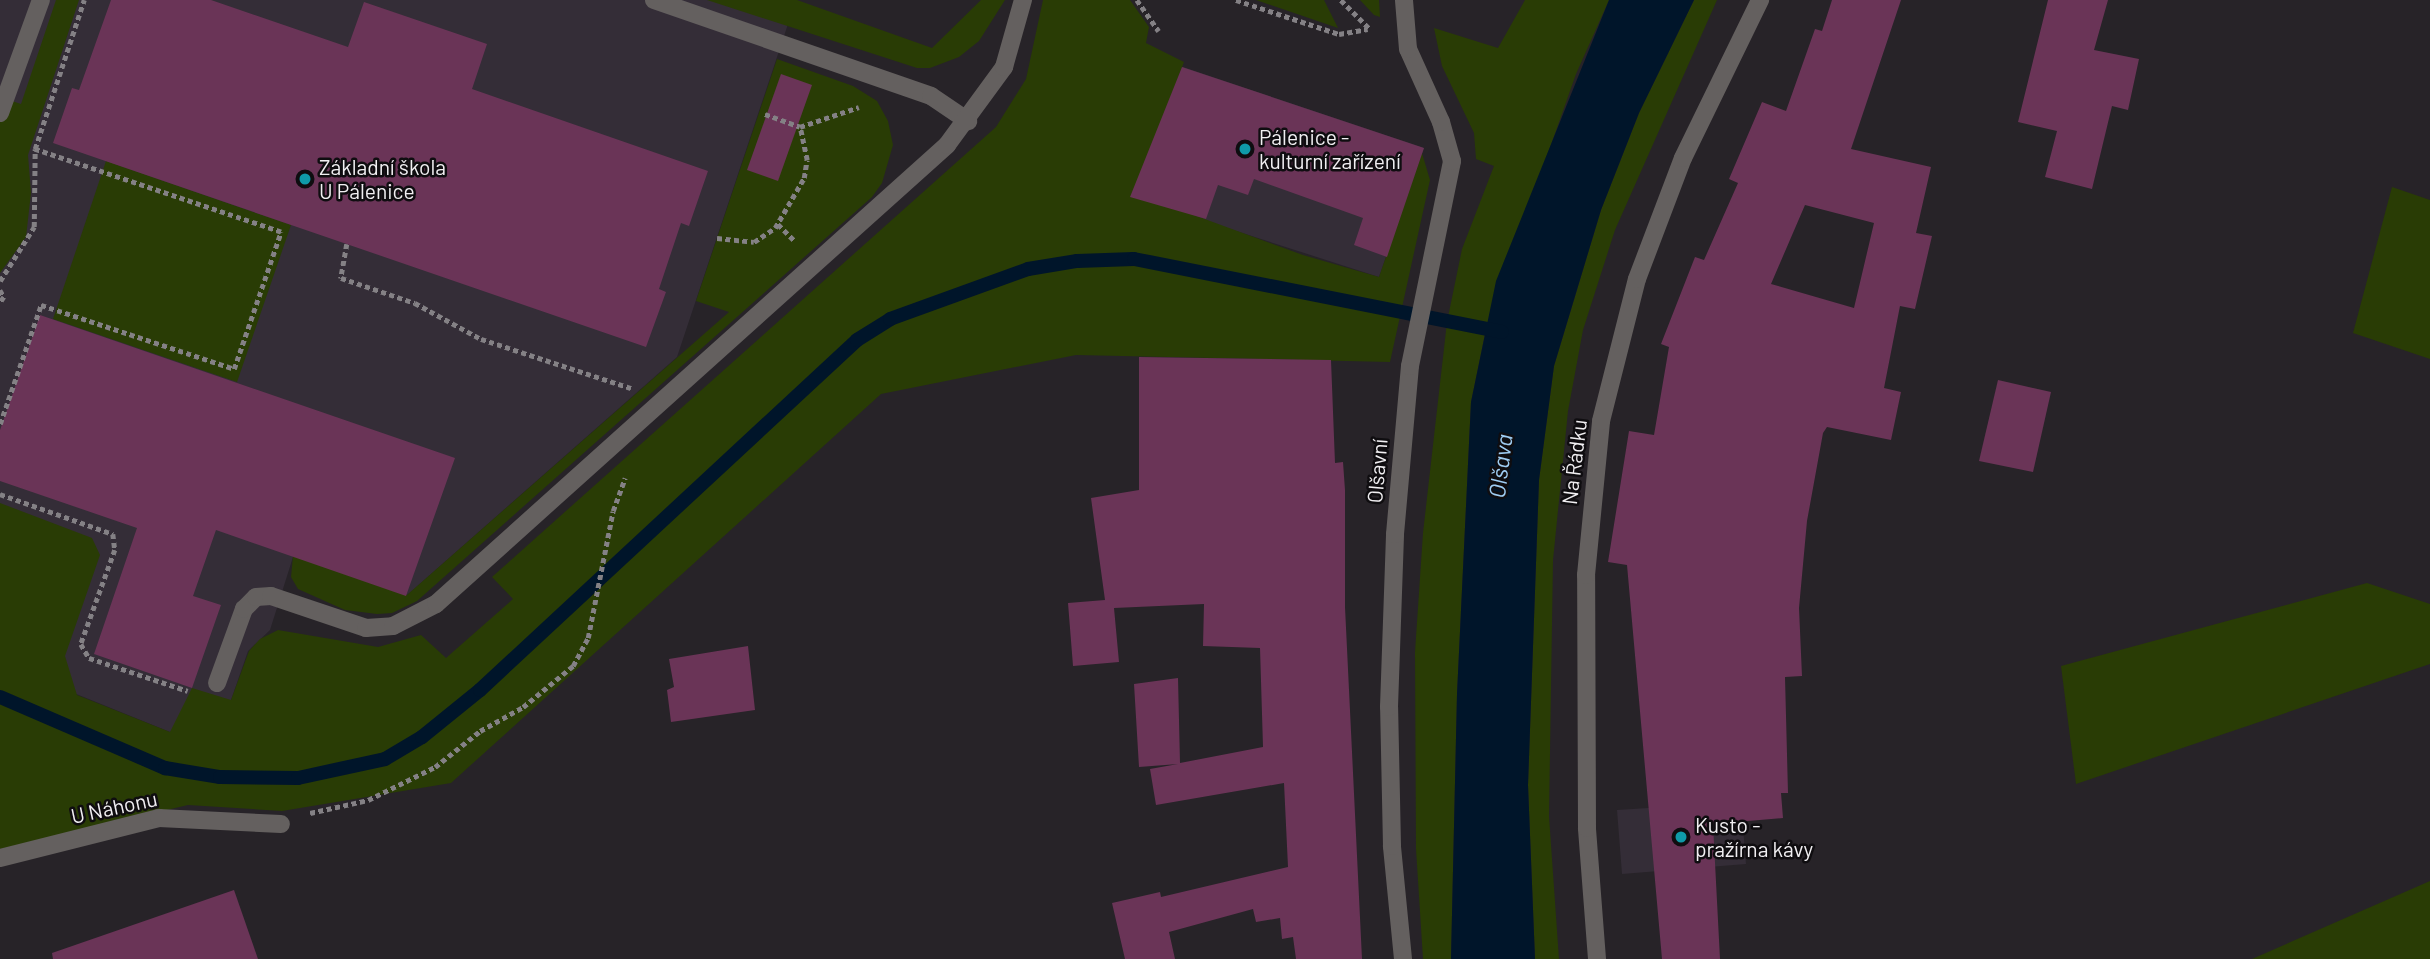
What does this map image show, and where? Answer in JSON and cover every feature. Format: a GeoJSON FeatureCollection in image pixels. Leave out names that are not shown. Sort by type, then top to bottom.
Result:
{"type":"FeatureCollection","features":[{"type":"Feature","properties":{"kind":"street"},"geometry":{"type":"LineString","coordinates":[[0,113],[8,65],[41,0]]}},
{"type":"Feature","properties":{"kind":"street"},"geometry":{"type":"LineString","coordinates":[[654,0],[931,96],[968,121]]}},
{"type":"Feature","properties":{"kind":"street"},"geometry":{"type":"LineString","coordinates":[[217,683],[244,609],[256,597],[271,596],[366,628],[393,626],[436,604],[880,209],[968,121],[1004,67],[1023,0]]}},
{"type":"Feature","properties":{"kind":"street","name":"Olšavní"},"geometry":{"type":"LineString","coordinates":[[1403,959],[1392,846],[1389,707],[1395,534],[1410,366],[1452,161],[1441,122],[1413,62],[1406,30],[1404,0]]}},
{"type":"Feature","properties":{"kind":"street","name":"Na Řádku"},"geometry":{"type":"LineString","coordinates":[[1597,959],[1587,828],[1586,575],[1601,421],[1625,313],[1683,158],[1760,0]]}},
{"type":"Feature","properties":{"kind":"street","name":"U Náhonu"},"geometry":{"type":"LineString","coordinates":[[0,858],[159,818],[281,824]]}},
{"type":"Feature","properties":{"kind":"path"},"geometry":{"type":"LineString","coordinates":[[0,281],[34,228],[34,149],[84,0]]}},
{"type":"Feature","properties":{"kind":"path"},"geometry":{"type":"LineString","coordinates":[[1137,0],[1159,31]]}},
{"type":"Feature","properties":{"kind":"path"},"geometry":{"type":"LineString","coordinates":[[1236,0],[1339,34],[1368,29],[1406,30]]}},
{"type":"Feature","properties":{"kind":"path"},"geometry":{"type":"LineString","coordinates":[[1341,0],[1368,29]]}},
{"type":"Feature","properties":{"kind":"path"},"geometry":{"type":"LineString","coordinates":[[765,114],[800,127],[877,101],[890,82]]}},
{"type":"Feature","properties":{"kind":"path"},"geometry":{"type":"LineString","coordinates":[[717,238],[754,242],[775,228],[804,178],[807,160],[800,127]]}},
{"type":"Feature","properties":{"kind":"path"},"geometry":{"type":"LineString","coordinates":[[0,424],[41,305],[234,369],[281,232],[34,149]]}},
{"type":"Feature","properties":{"kind":"path"},"geometry":{"type":"LineString","coordinates":[[347,244],[341,278],[415,303],[481,339],[629,386],[651,413]]}},
{"type":"Feature","properties":{"kind":"path"},"geometry":{"type":"LineString","coordinates":[[0,290],[4,297],[0,303]]}},
{"type":"Feature","properties":{"kind":"path"},"geometry":{"type":"LineString","coordinates":[[281,824],[314,811],[368,800],[435,766],[480,731],[523,707],[573,666],[587,638],[636,426]]}},
{"type":"Feature","properties":{"kind":"path"},"geometry":{"type":"LineString","coordinates":[[0,494],[113,534],[115,550],[81,645],[89,658],[205,697],[217,683]]}},
{"type":"Feature","properties":{"kind":"shaded area"},"geometry":{"type":"Polygon","coordinates":[[[0,0],[796,0],[677,357],[406,596],[293,557],[270,630],[248,651],[231,700],[170,732],[0,663],[0,0]]]}},
{"type":"Feature","properties":{"kind":"shaded area"},"geometry":{"type":"Polygon","coordinates":[[[1183,67],[1424,148],[1379,277],[1130,197],[1183,67]]]}},
{"type":"Feature","properties":{"kind":"shaded area"},"geometry":{"type":"Polygon","coordinates":[[[1741,802],[1746,864],[1622,874],[1617,810],[1741,802]]]}},
{"type":"Feature","properties":{"kind":"green space"},"geometry":{"type":"Polygon","coordinates":[[[56,0],[79,0],[28,155],[31,193],[26,237],[0,273],[0,97],[21,104],[56,0]]]}},
{"type":"Feature","properties":{"kind":"green space"},"geometry":{"type":"Polygon","coordinates":[[[707,0],[797,0],[932,48],[981,0],[1005,0],[979,41],[959,57],[930,68],[917,68],[707,0]]]}},
{"type":"Feature","properties":{"kind":"green space"},"geometry":{"type":"Polygon","coordinates":[[[1043,0],[1130,0],[1149,27],[1146,43],[1184,62],[1134,193],[1303,255],[1379,277],[1422,153],[1430,180],[1390,362],[1076,355],[881,394],[451,783],[282,811],[188,805],[0,849],[0,503],[92,538],[100,555],[65,656],[77,695],[170,732],[192,688],[231,700],[249,651],[260,639],[278,630],[378,647],[421,635],[446,658],[513,599],[492,577],[996,127],[1026,79],[1043,0]]]}},
{"type":"Feature","properties":{"kind":"green space"},"geometry":{"type":"Polygon","coordinates":[[[1256,0],[1324,0],[1338,28],[1256,0]]]}},
{"type":"Feature","properties":{"kind":"green space"},"geometry":{"type":"Polygon","coordinates":[[[1360,0],[1379,0],[1380,17],[1374,15],[1360,0]]]}},
{"type":"Feature","properties":{"kind":"green space"},"geometry":{"type":"Polygon","coordinates":[[[1525,0],[1609,0],[1576,74],[1486,329],[1471,402],[1457,694],[1451,959],[1423,959],[1416,849],[1415,652],[1423,533],[1447,322],[1462,249],[1494,166],[1476,159],[1474,133],[1442,66],[1434,28],[1498,48],[1525,0]]]}},
{"type":"Feature","properties":{"kind":"green space"},"geometry":{"type":"Polygon","coordinates":[[[1694,0],[1717,0],[1615,230],[1583,330],[1568,411],[1553,560],[1549,816],[1559,959],[1535,959],[1528,785],[1539,480],[1554,366],[1601,210],[1639,113],[1694,0]]]}},
{"type":"Feature","properties":{"kind":"green space"},"geometry":{"type":"Polygon","coordinates":[[[777,59],[853,86],[877,101],[888,121],[893,145],[882,183],[872,197],[417,601],[392,613],[377,614],[345,610],[298,589],[291,577],[293,556],[407,595],[729,312],[696,301],[777,59]]]}},
{"type":"Feature","properties":{"kind":"green space"},"geometry":{"type":"Polygon","coordinates":[[[106,161],[291,225],[237,382],[53,319],[106,161]]]}},
{"type":"Feature","properties":{"kind":"green space"},"geometry":{"type":"Polygon","coordinates":[[[2392,187],[2430,200],[2430,359],[2353,333],[2392,187]]]}},
{"type":"Feature","properties":{"kind":"green space"},"geometry":{"type":"Polygon","coordinates":[[[2367,583],[2430,604],[2430,664],[2076,784],[2061,666],[2367,583]]]}},
{"type":"Feature","properties":{"kind":"green space"},"geometry":{"type":"Polygon","coordinates":[[[2430,881],[2430,959],[2252,959],[2430,881]]]}},
{"type":"Feature","properties":{"kind":"water","name":"Olšava"},"geometry":{"type":"Polygon","coordinates":[[[1609,0],[1694,0],[1639,113],[1601,210],[1554,366],[1539,480],[1528,785],[1535,959],[1451,959],[1457,694],[1471,402],[1496,281],[1609,0]]]}},
{"type":"Feature","properties":{"kind":"building","name":"Základní škola U Pálenice"},"geometry":{"type":"Polygon","coordinates":[[[111,0],[211,0],[348,47],[364,2],[487,44],[472,89],[708,171],[689,226],[681,223],[659,289],[666,292],[646,347],[53,143],[72,88],[79,90],[111,0]]]}},
{"type":"Feature","properties":{"kind":"building"},"geometry":{"type":"Polygon","coordinates":[[[1832,0],[1901,0],[1851,149],[1931,167],[1916,233],[1932,236],[1915,309],[1900,306],[1884,388],[1901,392],[1891,440],[1827,427],[1823,433],[1807,521],[1799,608],[1802,676],[1785,677],[1788,793],[1781,793],[1783,818],[1713,824],[1720,959],[1662,959],[1627,565],[1608,562],[1629,431],[1654,435],[1669,347],[1661,344],[1695,257],[1704,260],[1738,183],[1729,179],[1762,102],[1786,111],[1815,29],[1822,31],[1832,0]],[[1805,205],[1771,284],[1854,308],[1874,223],[1805,205]]]}},
{"type":"Feature","properties":{"kind":"building"},"geometry":{"type":"Polygon","coordinates":[[[2048,0],[2108,0],[2094,50],[2139,59],[2128,110],[2112,106],[2092,189],[2045,177],[2057,131],[2018,122],[2048,0]]]}},
{"type":"Feature","properties":{"kind":"building","name":"Pálenice - kulturní zařízení"},"geometry":{"type":"Polygon","coordinates":[[[1182,67],[1424,148],[1387,257],[1354,245],[1363,218],[1254,179],[1248,195],[1218,185],[1206,219],[1130,197],[1182,67]]]}},
{"type":"Feature","properties":{"kind":"building"},"geometry":{"type":"Polygon","coordinates":[[[781,74],[812,85],[778,181],[747,170],[781,74]]]}},
{"type":"Feature","properties":{"kind":"building"},"geometry":{"type":"Polygon","coordinates":[[[40,315],[455,458],[406,596],[216,530],[193,596],[221,605],[192,688],[94,654],[137,528],[0,481],[0,430],[40,315]]]}},
{"type":"Feature","properties":{"kind":"building"},"geometry":{"type":"Polygon","coordinates":[[[1139,357],[1331,360],[1335,463],[1343,462],[1345,490],[1345,607],[1362,959],[1296,959],[1293,937],[1282,939],[1280,918],[1256,922],[1253,909],[1169,932],[1175,959],[1125,959],[1112,903],[1160,892],[1161,897],[1288,867],[1284,783],[1156,805],[1150,769],[1178,764],[1139,767],[1134,684],[1178,678],[1180,763],[1263,747],[1260,648],[1203,646],[1204,604],[1114,608],[1119,662],[1073,666],[1068,603],[1105,600],[1091,498],[1139,490],[1139,357]]]}},
{"type":"Feature","properties":{"kind":"building"},"geometry":{"type":"Polygon","coordinates":[[[1998,380],[2051,392],[2033,472],[1979,461],[1998,380]]]}},
{"type":"Feature","properties":{"kind":"building"},"geometry":{"type":"Polygon","coordinates":[[[748,646],[755,710],[671,722],[667,690],[674,687],[669,659],[748,646]]]}},
{"type":"Feature","properties":{"kind":"building"},"geometry":{"type":"Polygon","coordinates":[[[234,890],[258,959],[53,959],[52,953],[234,890]]]}},
{"type":"Feature","properties":{"kind":"waterway"},"geometry":{"type":"LineString","coordinates":[[0,697],[165,768],[220,777],[298,778],[385,759],[422,737],[480,690],[857,340],[890,319],[1028,269],[1077,261],[1134,259],[1502,332]]}},
{"type":"Feature","properties":{"kind":"place","name":"Pálenice - kulturní zařízení"},"geometry":{"type":"Point","coordinates":[1245,149]}},
{"type":"Feature","properties":{"kind":"place","name":"Základní škola U Pálenice"},"geometry":{"type":"Point","coordinates":[305,179]}},
{"type":"Feature","properties":{"kind":"place","name":"Kusto - pražírna kávy"},"geometry":{"type":"Point","coordinates":[1681,837]}}]}
